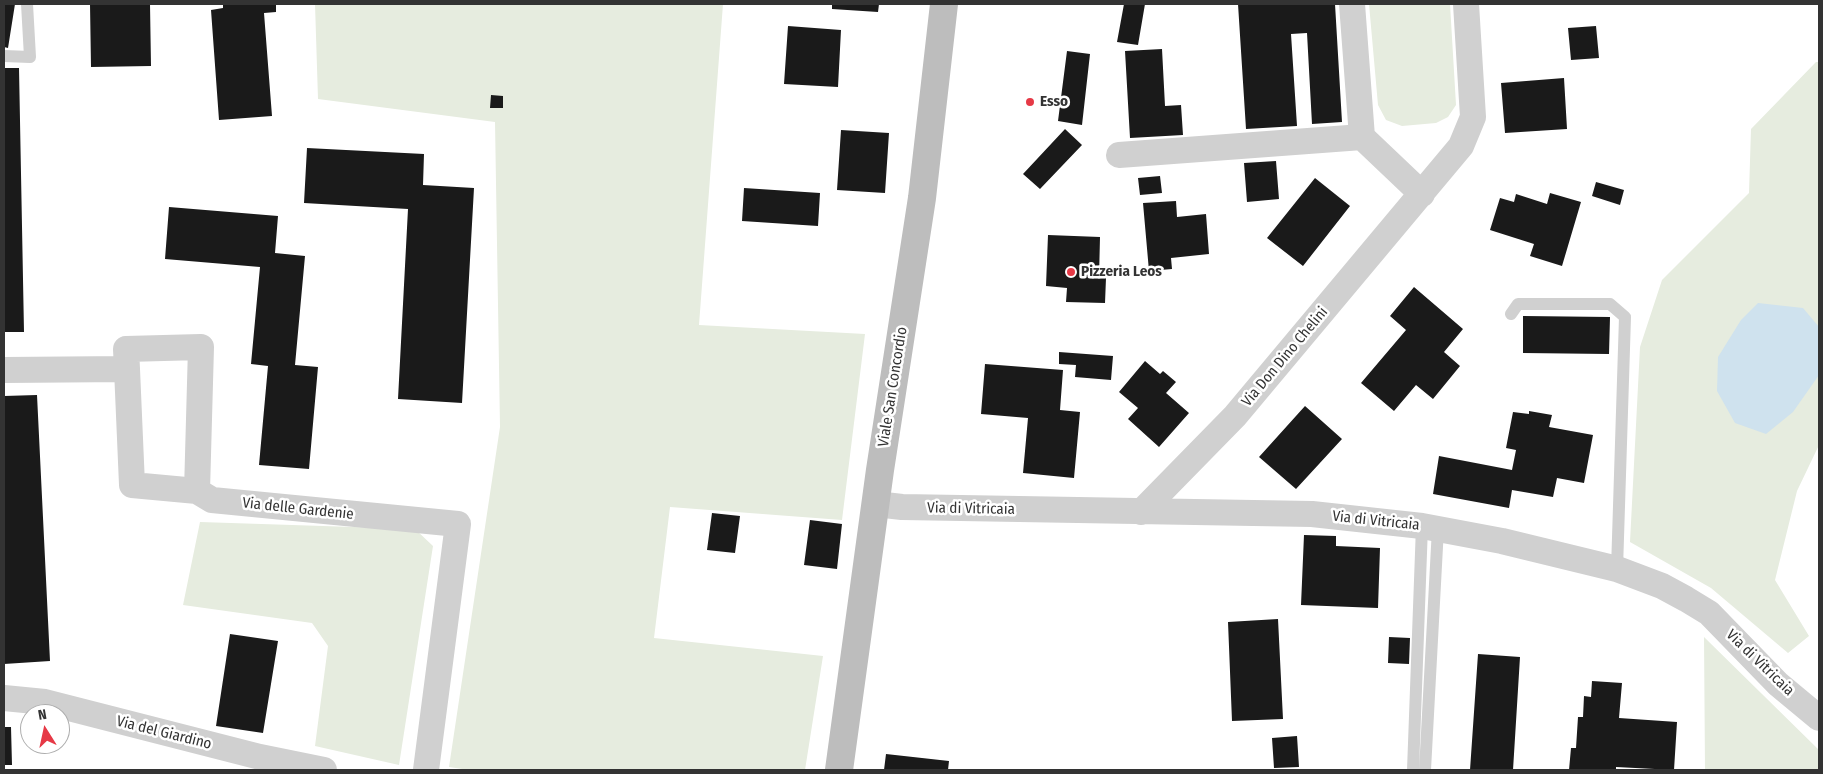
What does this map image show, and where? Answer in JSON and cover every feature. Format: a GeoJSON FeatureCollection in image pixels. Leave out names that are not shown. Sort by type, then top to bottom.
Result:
{"type":"FeatureCollection","features":[{"type":"Feature","properties":{"kind":"main road","name":"Viale San Concordio"},"geometry":{"type":"LineString","coordinates":[[839,770],[876,504],[922,198],[944,4]]}},
{"type":"Feature","properties":{"kind":"street"},"geometry":{"type":"LineString","coordinates":[[1352,4],[1362,137],[1422,194]]}},
{"type":"Feature","properties":{"kind":"street","name":"Via Don Dino Chelini"},"geometry":{"type":"LineString","coordinates":[[1141,512],[1234,416],[1461,146],[1473,117],[1466,4]]}},
{"type":"Feature","properties":{"kind":"street"},"geometry":{"type":"LineString","coordinates":[[1119,155],[1362,137]]}},
{"type":"Feature","properties":{"kind":"street"},"geometry":{"type":"LineString","coordinates":[[4,370],[126,369],[126,349],[201,347],[197,491]]}},
{"type":"Feature","properties":{"kind":"street","name":"Via delle Gardenie"},"geometry":{"type":"LineString","coordinates":[[126,369],[132,485],[197,491],[212,500],[458,524],[426,770]]}},
{"type":"Feature","properties":{"kind":"street","name":"Via di Vitricaia"},"geometry":{"type":"LineString","coordinates":[[876,504],[902,507],[1312,514],[1430,527],[1617,569],[1662,586],[1709,613],[1778,684],[1819,718]]}},
{"type":"Feature","properties":{"kind":"street","name":"Via del Giardino"},"geometry":{"type":"LineString","coordinates":[[4,698],[45,702],[260,758],[324,770]]}},
{"type":"Feature","properties":{"kind":"lane"},"geometry":{"type":"LineString","coordinates":[[4,56],[30,57],[27,4]]}},
{"type":"Feature","properties":{"kind":"lane"},"geometry":{"type":"LineString","coordinates":[[1511,314],[1518,304],[1610,304],[1625,316],[1617,569]]}},
{"type":"Feature","properties":{"kind":"lane"},"geometry":{"type":"LineString","coordinates":[[1413,770],[1430,527]]}},
{"type":"Feature","properties":{"kind":"lane"},"geometry":{"type":"LineString","coordinates":[[1425,770],[1430,527]]}},
{"type":"Feature","properties":{"kind":"shaded area"},"geometry":{"type":"Polygon","coordinates":[[[315,4],[723,4],[699,325],[865,334],[842,520],[670,507],[654,638],[823,656],[805,770],[469,770],[449,767],[500,427],[495,122],[318,99],[315,4]]]}},
{"type":"Feature","properties":{"kind":"shaded area"},"geometry":{"type":"Polygon","coordinates":[[[1369,4],[1450,4],[1456,105],[1448,117],[1436,123],[1402,126],[1386,120],[1378,105],[1369,4]]]}},
{"type":"Feature","properties":{"kind":"shaded area"},"geometry":{"type":"Polygon","coordinates":[[[1816,62],[1819,62],[1819,445],[1797,491],[1775,580],[1809,636],[1788,653],[1711,588],[1630,542],[1640,347],[1662,280],[1749,193],[1751,129],[1816,62]]]}},
{"type":"Feature","properties":{"kind":"shaded area"},"geometry":{"type":"Polygon","coordinates":[[[200,522],[415,529],[433,546],[399,765],[315,746],[328,646],[312,623],[183,605],[200,522]]]}},
{"type":"Feature","properties":{"kind":"shaded area"},"geometry":{"type":"Polygon","coordinates":[[[1704,637],[1819,750],[1819,770],[1705,770],[1704,637]]]}},
{"type":"Feature","properties":{"kind":"water"},"geometry":{"type":"Polygon","coordinates":[[[1758,303],[1803,308],[1819,327],[1819,375],[1793,412],[1766,434],[1735,423],[1717,391],[1718,357],[1741,320],[1758,303]]]}},
{"type":"Feature","properties":{"kind":"building"},"geometry":{"type":"Polygon","coordinates":[[[4,4],[15,4],[8,48],[4,47],[4,4]]]}},
{"type":"Feature","properties":{"kind":"building"},"geometry":{"type":"Polygon","coordinates":[[[90,4],[150,4],[151,66],[91,67],[90,4]]]}},
{"type":"Feature","properties":{"kind":"building"},"geometry":{"type":"Polygon","coordinates":[[[223,4],[276,4],[276,12],[264,13],[272,116],[219,120],[211,10],[223,8],[223,4]]]}},
{"type":"Feature","properties":{"kind":"building"},"geometry":{"type":"Polygon","coordinates":[[[832,4],[879,4],[878,12],[832,9],[832,4]]]}},
{"type":"Feature","properties":{"kind":"building"},"geometry":{"type":"Polygon","coordinates":[[[1124,4],[1145,4],[1138,45],[1117,42],[1124,4]]]}},
{"type":"Feature","properties":{"kind":"building"},"geometry":{"type":"Polygon","coordinates":[[[1238,4],[1335,4],[1342,122],[1312,124],[1307,33],[1291,34],[1297,126],[1246,129],[1238,4]]]}},
{"type":"Feature","properties":{"kind":"building"},"geometry":{"type":"Polygon","coordinates":[[[788,26],[841,30],[838,87],[784,84],[788,26]]]}},
{"type":"Feature","properties":{"kind":"building"},"geometry":{"type":"Polygon","coordinates":[[[1596,26],[1599,58],[1571,60],[1568,28],[1596,26]]]}},
{"type":"Feature","properties":{"kind":"building"},"geometry":{"type":"Polygon","coordinates":[[[1162,49],[1165,106],[1181,105],[1183,135],[1130,138],[1125,51],[1162,49]]]}},
{"type":"Feature","properties":{"kind":"building"},"geometry":{"type":"Polygon","coordinates":[[[1067,51],[1090,54],[1082,125],[1058,121],[1067,51]]]}},
{"type":"Feature","properties":{"kind":"building"},"geometry":{"type":"Polygon","coordinates":[[[4,68],[19,68],[24,332],[4,332],[4,68]]]}},
{"type":"Feature","properties":{"kind":"building"},"geometry":{"type":"Polygon","coordinates":[[[1564,78],[1567,129],[1505,133],[1501,83],[1564,78]]]}},
{"type":"Feature","properties":{"kind":"building"},"geometry":{"type":"Polygon","coordinates":[[[491,95],[503,96],[503,108],[490,108],[491,95]]]}},
{"type":"Feature","properties":{"kind":"building"},"geometry":{"type":"Polygon","coordinates":[[[1065,129],[1082,145],[1040,189],[1023,174],[1065,129]]]}},
{"type":"Feature","properties":{"kind":"building"},"geometry":{"type":"Polygon","coordinates":[[[841,130],[889,133],[885,193],[837,190],[841,130]]]}},
{"type":"Feature","properties":{"kind":"building"},"geometry":{"type":"Polygon","coordinates":[[[307,148],[424,154],[423,185],[474,188],[462,403],[398,399],[408,209],[304,203],[307,148]]]}},
{"type":"Feature","properties":{"kind":"building"},"geometry":{"type":"Polygon","coordinates":[[[1276,161],[1279,199],[1247,202],[1244,163],[1276,161]]]}},
{"type":"Feature","properties":{"kind":"building"},"geometry":{"type":"Polygon","coordinates":[[[1160,176],[1162,193],[1140,195],[1138,178],[1160,176]]]}},
{"type":"Feature","properties":{"kind":"building"},"geometry":{"type":"Polygon","coordinates":[[[1315,178],[1350,206],[1303,266],[1267,238],[1315,178]]]}},
{"type":"Feature","properties":{"kind":"building"},"geometry":{"type":"Polygon","coordinates":[[[1596,182],[1624,190],[1620,205],[1592,196],[1596,182]]]}},
{"type":"Feature","properties":{"kind":"building"},"geometry":{"type":"Polygon","coordinates":[[[744,188],[820,193],[818,226],[742,221],[744,188]]]}},
{"type":"Feature","properties":{"kind":"building"},"geometry":{"type":"Polygon","coordinates":[[[1550,193],[1581,202],[1562,266],[1530,256],[1534,244],[1490,230],[1500,198],[1514,202],[1516,194],[1547,204],[1550,193]]]}},
{"type":"Feature","properties":{"kind":"building"},"geometry":{"type":"Polygon","coordinates":[[[1176,201],[1177,217],[1206,214],[1209,254],[1171,258],[1172,269],[1149,271],[1143,203],[1176,201]]]}},
{"type":"Feature","properties":{"kind":"building"},"geometry":{"type":"Polygon","coordinates":[[[169,207],[278,216],[275,253],[305,256],[295,365],[318,367],[309,469],[259,465],[268,366],[251,364],[260,267],[165,259],[169,207]]]}},
{"type":"Feature","properties":{"kind":"building"},"geometry":{"type":"Polygon","coordinates":[[[1048,235],[1100,237],[1099,278],[1106,278],[1105,303],[1066,302],[1067,288],[1046,286],[1048,235]]]}},
{"type":"Feature","properties":{"kind":"building"},"geometry":{"type":"Polygon","coordinates":[[[1414,287],[1463,329],[1444,352],[1460,366],[1433,399],[1416,385],[1394,411],[1361,383],[1406,330],[1390,316],[1414,287]]]}},
{"type":"Feature","properties":{"kind":"building"},"geometry":{"type":"Polygon","coordinates":[[[1523,316],[1610,317],[1609,354],[1523,353],[1523,316]]]}},
{"type":"Feature","properties":{"kind":"building"},"geometry":{"type":"Polygon","coordinates":[[[1059,352],[1113,356],[1111,380],[1075,377],[1076,365],[1059,364],[1059,352]]]}},
{"type":"Feature","properties":{"kind":"building"},"geometry":{"type":"Polygon","coordinates":[[[1145,361],[1160,374],[1163,371],[1176,382],[1166,393],[1189,413],[1159,447],[1128,419],[1138,408],[1119,392],[1145,361]]]}},
{"type":"Feature","properties":{"kind":"building"},"geometry":{"type":"Polygon","coordinates":[[[985,364],[1063,370],[1060,410],[1080,412],[1074,478],[1023,473],[1028,418],[981,414],[985,364]]]}},
{"type":"Feature","properties":{"kind":"building"},"geometry":{"type":"Polygon","coordinates":[[[37,395],[50,661],[4,664],[4,396],[37,395]]]}},
{"type":"Feature","properties":{"kind":"building"},"geometry":{"type":"Polygon","coordinates":[[[1305,406],[1342,439],[1296,489],[1259,457],[1305,406]]]}},
{"type":"Feature","properties":{"kind":"building"},"geometry":{"type":"Polygon","coordinates":[[[1529,411],[1552,415],[1549,427],[1593,435],[1584,483],[1557,478],[1553,497],[1512,490],[1509,508],[1433,494],[1439,456],[1512,470],[1516,450],[1506,448],[1513,412],[1529,414],[1529,411]]]}},
{"type":"Feature","properties":{"kind":"building"},"geometry":{"type":"Polygon","coordinates":[[[712,513],[740,516],[735,553],[707,550],[712,513]]]}},
{"type":"Feature","properties":{"kind":"building"},"geometry":{"type":"Polygon","coordinates":[[[810,520],[842,524],[837,569],[804,565],[810,520]]]}},
{"type":"Feature","properties":{"kind":"building"},"geometry":{"type":"Polygon","coordinates":[[[1304,535],[1336,536],[1336,546],[1380,548],[1378,608],[1301,605],[1304,535]]]}},
{"type":"Feature","properties":{"kind":"building"},"geometry":{"type":"Polygon","coordinates":[[[1278,619],[1283,719],[1232,721],[1228,622],[1278,619]]]}},
{"type":"Feature","properties":{"kind":"building"},"geometry":{"type":"Polygon","coordinates":[[[230,634],[278,641],[263,733],[216,726],[230,634]]]}},
{"type":"Feature","properties":{"kind":"building"},"geometry":{"type":"Polygon","coordinates":[[[1389,637],[1410,638],[1409,664],[1388,663],[1389,637]]]}},
{"type":"Feature","properties":{"kind":"building"},"geometry":{"type":"Polygon","coordinates":[[[1478,654],[1520,657],[1513,770],[1470,770],[1478,654]]]}},
{"type":"Feature","properties":{"kind":"building"},"geometry":{"type":"Polygon","coordinates":[[[1592,681],[1622,683],[1619,718],[1677,722],[1674,770],[1616,767],[1616,770],[1569,770],[1571,748],[1576,748],[1578,717],[1583,717],[1584,696],[1591,697],[1592,681]]]}},
{"type":"Feature","properties":{"kind":"building"},"geometry":{"type":"Polygon","coordinates":[[[4,727],[11,727],[12,765],[4,765],[4,727]]]}},
{"type":"Feature","properties":{"kind":"building"},"geometry":{"type":"Polygon","coordinates":[[[1297,736],[1299,767],[1274,768],[1272,738],[1297,736]]]}},
{"type":"Feature","properties":{"kind":"building"},"geometry":{"type":"Polygon","coordinates":[[[886,754],[949,761],[948,770],[884,770],[886,754]]]}},
{"type":"Feature","properties":{"kind":"place","name":"Esso"},"geometry":{"type":"Point","coordinates":[1030,102]}},
{"type":"Feature","properties":{"kind":"place","name":"Pizzeria Leos"},"geometry":{"type":"Point","coordinates":[1071,272]}}]}
